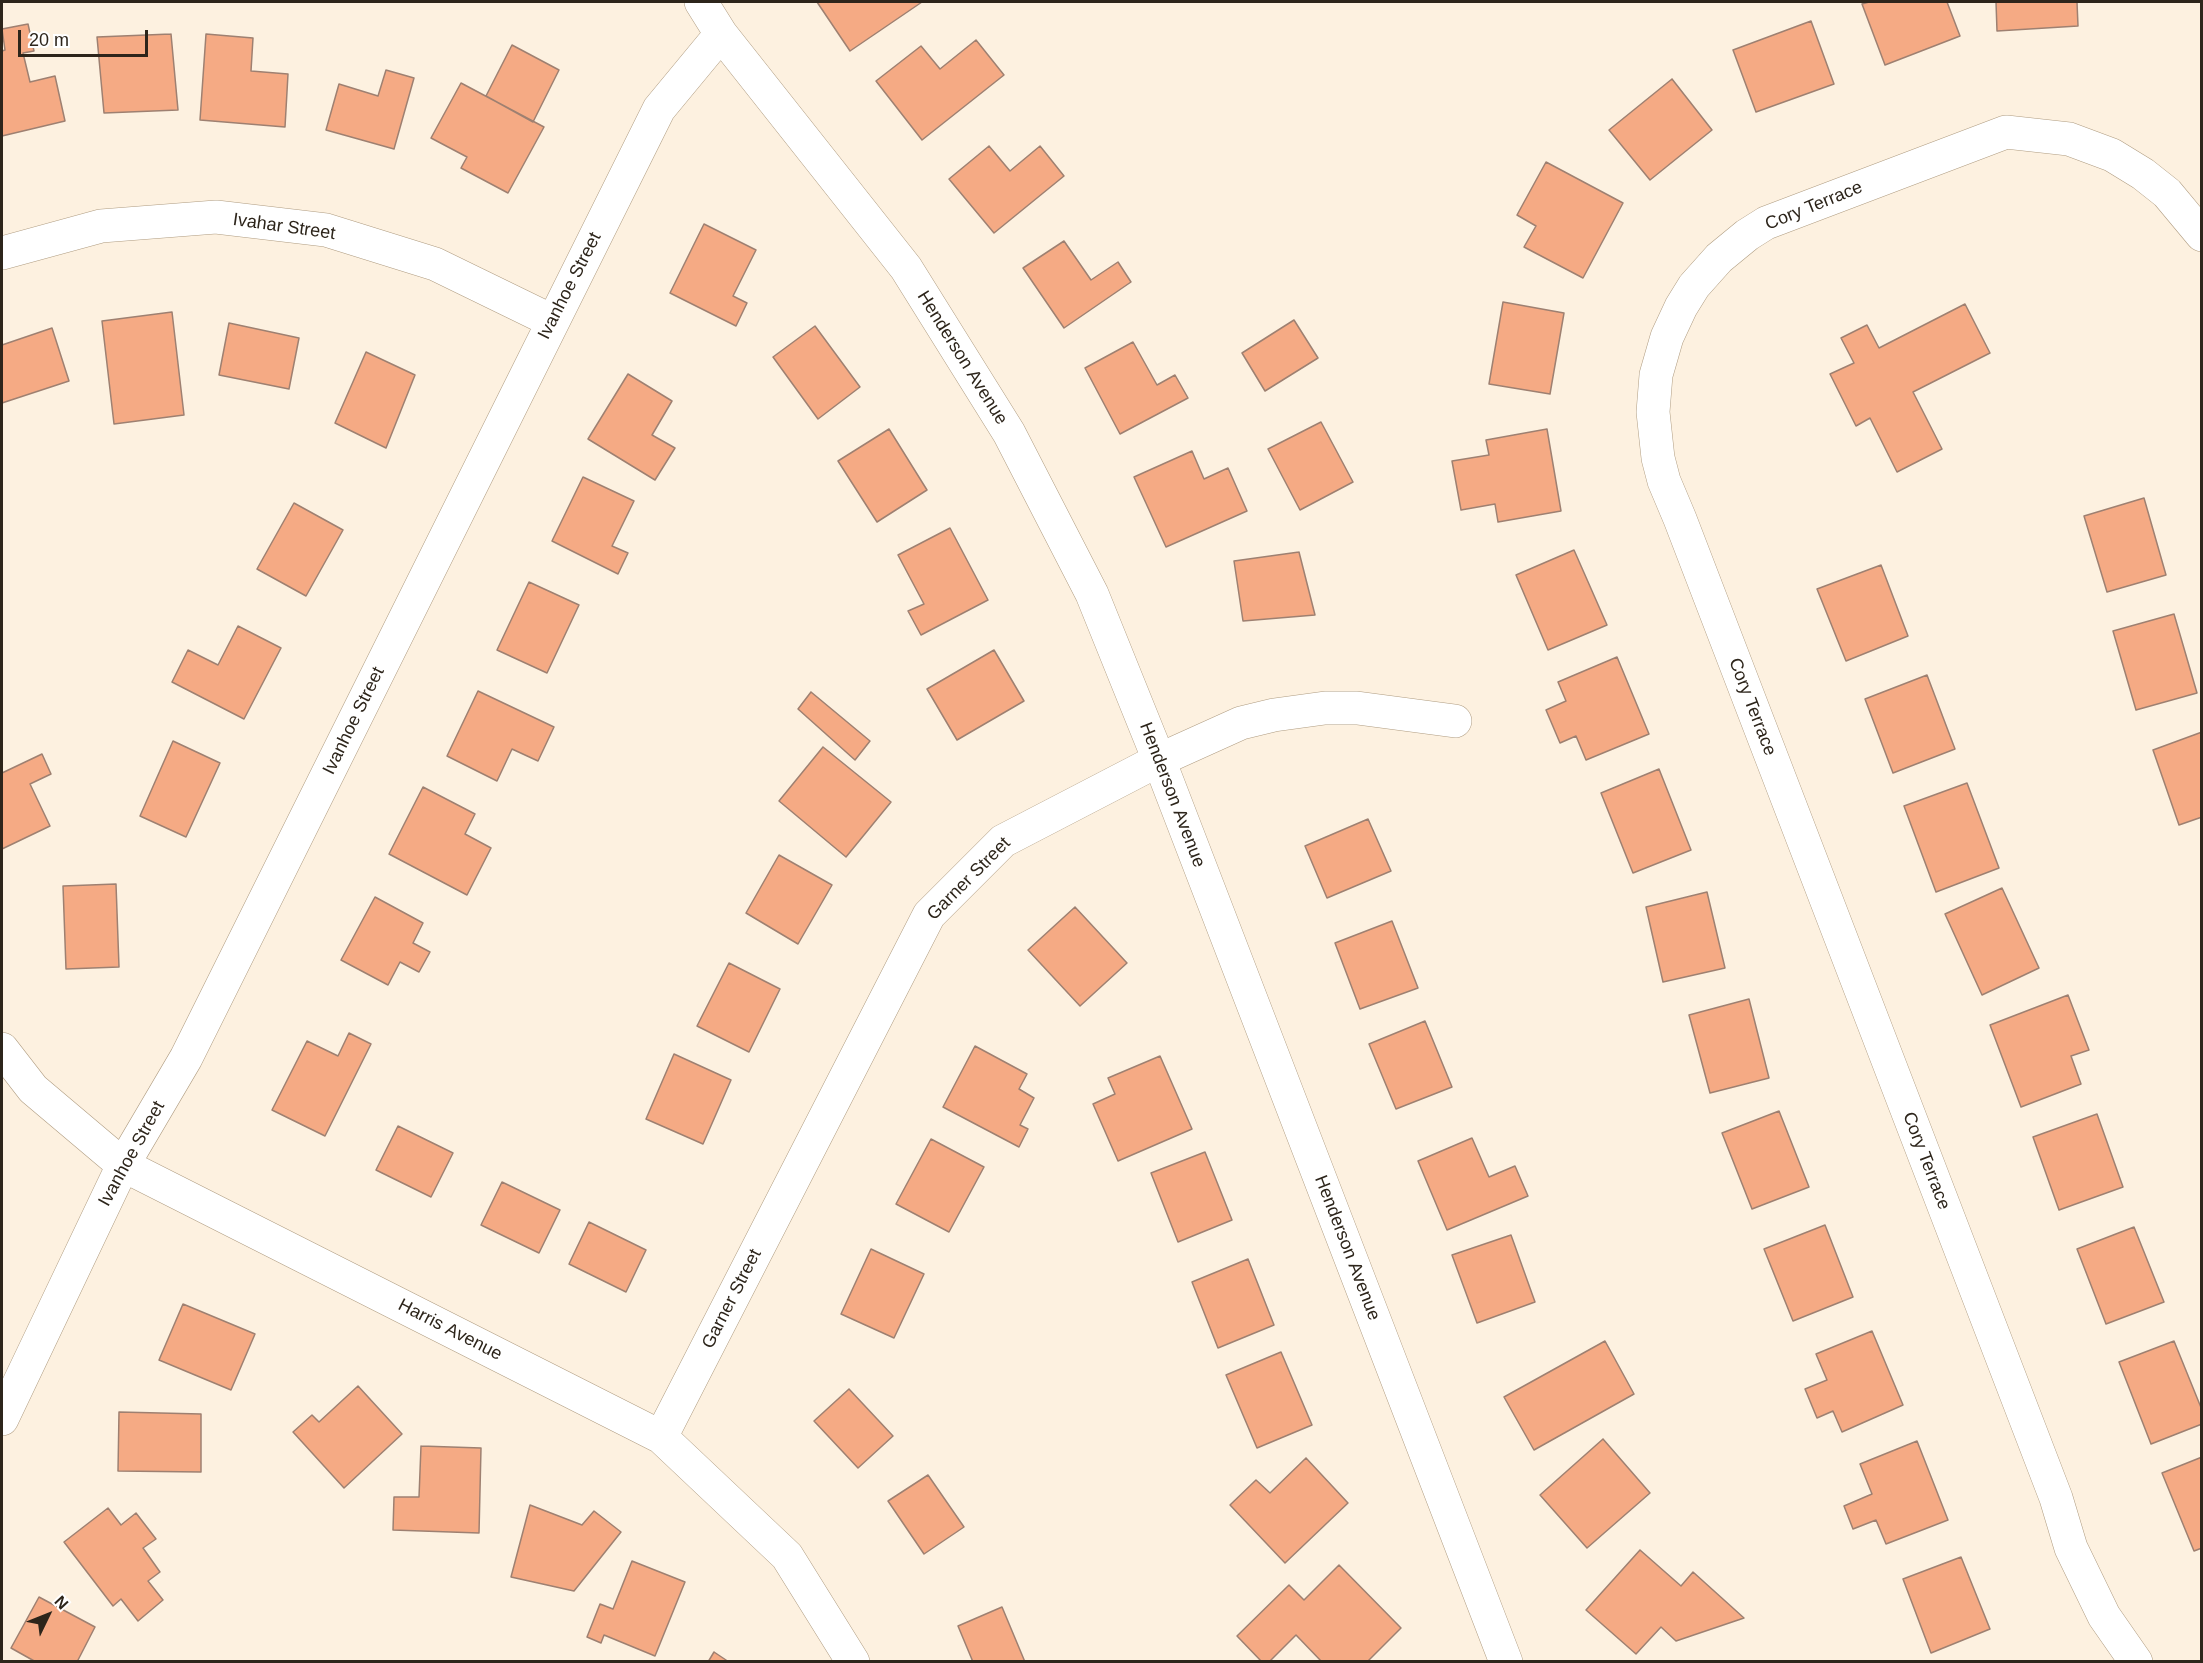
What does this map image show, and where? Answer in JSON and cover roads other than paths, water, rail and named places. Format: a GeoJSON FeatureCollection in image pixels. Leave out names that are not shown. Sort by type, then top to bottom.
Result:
{"type":"FeatureCollection","features":[{"type":"Feature","properties":{"kind":"street","name":"Henderson Avenue"},"geometry":{"type":"LineString","coordinates":[[701,2],[721,34],[906,268],[1009,433],[1092,594],[1160,760],[1506,1662]]}},
{"type":"Feature","properties":{"kind":"street","name":"Ivanhoe Street"},"geometry":{"type":"LineString","coordinates":[[2,1419],[123,1165],[186,1058],[659,109],[721,34]]}},
{"type":"Feature","properties":{"kind":"street","name":"Cory Terrace"},"geometry":{"type":"LineString","coordinates":[[2136,1662],[2104,1616],[2071,1548],[2052,1487],[1664,482],[1658,458],[1653,412],[1656,375],[1667,337],[1680,307],[1694,286],[1728,250],[1766,223],[2006,132],[2069,139],[2112,155],[2144,174],[2167,193],[2202,235]]}},
{"type":"Feature","properties":{"kind":"street","name":"Ivahar Street"},"geometry":{"type":"LineString","coordinates":[[2,254],[101,226],[216,217],[326,230],[435,264],[552,321]]}},
{"type":"Feature","properties":{"kind":"street","name":"Garner Street"},"geometry":{"type":"LineString","coordinates":[[661,1437],[929,915],[1003,840],[1160,760],[1241,723],[1274,715],[1325,708],[1357,708],[1455,721]]}},
{"type":"Feature","properties":{"kind":"street","name":"Harris Avenue"},"geometry":{"type":"LineString","coordinates":[[2,1049],[33,1089],[123,1165],[661,1437],[787,1556],[853,1662]]}}]}
